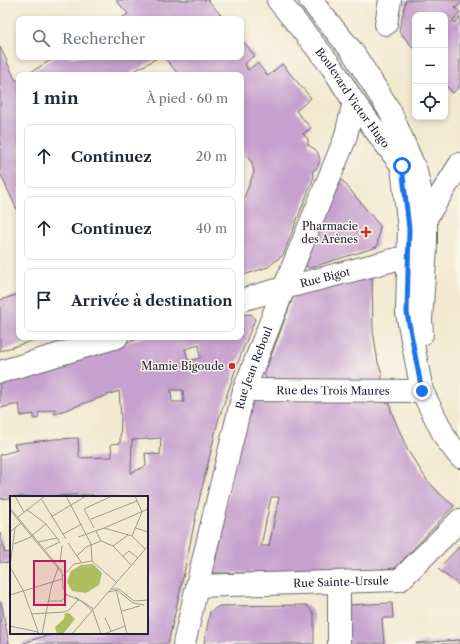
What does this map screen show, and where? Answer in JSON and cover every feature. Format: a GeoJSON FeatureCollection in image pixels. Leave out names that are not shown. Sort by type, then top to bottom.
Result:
{"type":"FeatureCollection","features":[{"type":"Feature","properties":{"kind":"street","name":"Boulevard Victor Hugo"},"geometry":{"type":"LineString","coordinates":[[278,0],[332,67],[354,102],[402,166],[417,224]]}},
{"type":"Feature","properties":{"kind":"street"},"geometry":{"type":"LineString","coordinates":[[310,0],[352,51],[390,111],[416,171],[417,224],[408,256],[407,313],[422,391],[446,439],[460,457]]}},
{"type":"Feature","properties":{"kind":"street"},"geometry":{"type":"LineString","coordinates":[[386,24],[390,0]]}},
{"type":"Feature","properties":{"kind":"street","name":"Rue Jean Reboul"},"geometry":{"type":"LineString","coordinates":[[184,644],[244,390],[345,139],[354,102]]}},
{"type":"Feature","properties":{"kind":"street"},"geometry":{"type":"LineString","coordinates":[[417,224],[460,164]]}},
{"type":"Feature","properties":{"kind":"street"},"geometry":{"type":"LineString","coordinates":[[417,224],[426,247],[421,320],[424,354],[434,386],[460,437]]}},
{"type":"Feature","properties":{"kind":"street","name":"Rue Bigot"},"geometry":{"type":"LineString","coordinates":[[244,299],[408,256]]}},
{"type":"Feature","properties":{"kind":"street"},"geometry":{"type":"LineString","coordinates":[[0,372],[107,340]]}},
{"type":"Feature","properties":{"kind":"street","name":"Rue des Trois Maures"},"geometry":{"type":"LineString","coordinates":[[244,390],[422,391]]}},
{"type":"Feature","properties":{"kind":"street","name":"Rue Sainte-Ursule"},"geometry":{"type":"LineString","coordinates":[[197,586],[400,580],[460,520]]}},
{"type":"Feature","properties":{"kind":"street"},"geometry":{"type":"LineString","coordinates":[[339,582],[339,644]]}},
{"type":"Feature","properties":{"kind":"building"},"geometry":{"type":"Polygon","coordinates":[[[116,0],[208,0],[221,16],[125,16],[128,14],[116,0]]]}},
{"type":"Feature","properties":{"kind":"building"},"geometry":{"type":"Polygon","coordinates":[[[406,0],[460,0],[460,4],[455,8],[460,12],[453,20],[455,23],[460,17],[460,86],[453,93],[448,88],[448,12],[412,12],[412,46],[399,31],[406,0]]]}},
{"type":"Feature","properties":{"kind":"building"},"geometry":{"type":"Polygon","coordinates":[[[244,43],[255,56],[245,64],[248,70],[257,63],[268,76],[282,64],[311,98],[296,111],[311,128],[303,134],[308,139],[308,145],[318,153],[320,160],[318,166],[312,172],[314,177],[283,255],[268,267],[244,275],[244,198],[254,172],[252,163],[244,153],[244,72],[176,72],[166,60],[244,60],[244,43]]]}},
{"type":"Feature","properties":{"kind":"building"},"geometry":{"type":"Polygon","coordinates":[[[0,47],[16,81],[16,208],[0,173],[0,47]]]}},
{"type":"Feature","properties":{"kind":"building"},"geometry":{"type":"Polygon","coordinates":[[[51,60],[154,60],[132,72],[31,72],[51,60]]]}},
{"type":"Feature","properties":{"kind":"building"},"geometry":{"type":"Polygon","coordinates":[[[342,180],[380,226],[377,247],[309,268],[306,265],[337,182],[342,180]]]}},
{"type":"Feature","properties":{"kind":"building"},"geometry":{"type":"Polygon","coordinates":[[[372,273],[373,331],[378,363],[383,375],[380,381],[267,379],[264,375],[293,297],[372,273]]]}},
{"type":"Feature","properties":{"kind":"building"},"geometry":{"type":"Polygon","coordinates":[[[16,295],[16,340],[35,340],[0,351],[0,300],[16,295]]]}},
{"type":"Feature","properties":{"kind":"building"},"geometry":{"type":"Polygon","coordinates":[[[251,314],[255,319],[238,362],[218,421],[168,644],[21,644],[55,634],[148,634],[148,496],[94,496],[91,494],[10,496],[10,498],[0,499],[0,455],[17,450],[14,444],[78,438],[79,458],[112,457],[111,444],[120,443],[121,417],[119,391],[54,414],[55,409],[38,413],[39,418],[34,419],[34,414],[21,416],[19,404],[0,408],[0,383],[135,340],[244,340],[244,315],[251,314]],[[199,345],[185,349],[188,361],[200,358],[199,345]],[[171,390],[172,402],[184,402],[183,390],[171,390]],[[161,438],[132,440],[131,473],[146,466],[145,453],[160,455],[161,438]]]}},
{"type":"Feature","properties":{"kind":"building"},"geometry":{"type":"Polygon","coordinates":[[[255,398],[389,400],[391,411],[408,451],[427,480],[454,506],[395,568],[332,573],[213,573],[242,426],[255,398]],[[271,497],[261,546],[269,546],[279,497],[271,497]]]}},
{"type":"Feature","properties":{"kind":"building"},"geometry":{"type":"Polygon","coordinates":[[[0,533],[5,553],[10,552],[10,563],[0,562],[0,533]]]}},
{"type":"Feature","properties":{"kind":"building"},"geometry":{"type":"Polygon","coordinates":[[[460,546],[460,586],[438,569],[460,546]]]}},
{"type":"Feature","properties":{"kind":"building"},"geometry":{"type":"Polygon","coordinates":[[[1,602],[9,644],[0,644],[1,602]]]}},
{"type":"Feature","properties":{"kind":"building"},"geometry":{"type":"Polygon","coordinates":[[[392,603],[393,618],[382,618],[384,644],[347,644],[347,605],[392,603]]]}},
{"type":"Feature","properties":{"kind":"building"},"geometry":{"type":"Polygon","coordinates":[[[307,605],[314,614],[314,644],[204,644],[210,612],[219,606],[307,605]]]}},
{"type":"Feature","properties":{"kind":"building"},"geometry":{"type":"Polygon","coordinates":[[[460,640],[460,644],[416,644],[416,643],[460,640]]]}},
{"type":"Feature","properties":{"kind":"place","name":"Pharmacie des Arènes"},"geometry":{"type":"Point","coordinates":[366,232]}},
{"type":"Feature","properties":{"kind":"place","name":"Mamie Bigoude"},"geometry":{"type":"Point","coordinates":[232,366]}},
{"type":"Feature","properties":{"kind":"route"},"geometry":{"type":"LineString","coordinates":[[402,166],[409,229],[407,313],[422,391]]}}]}
